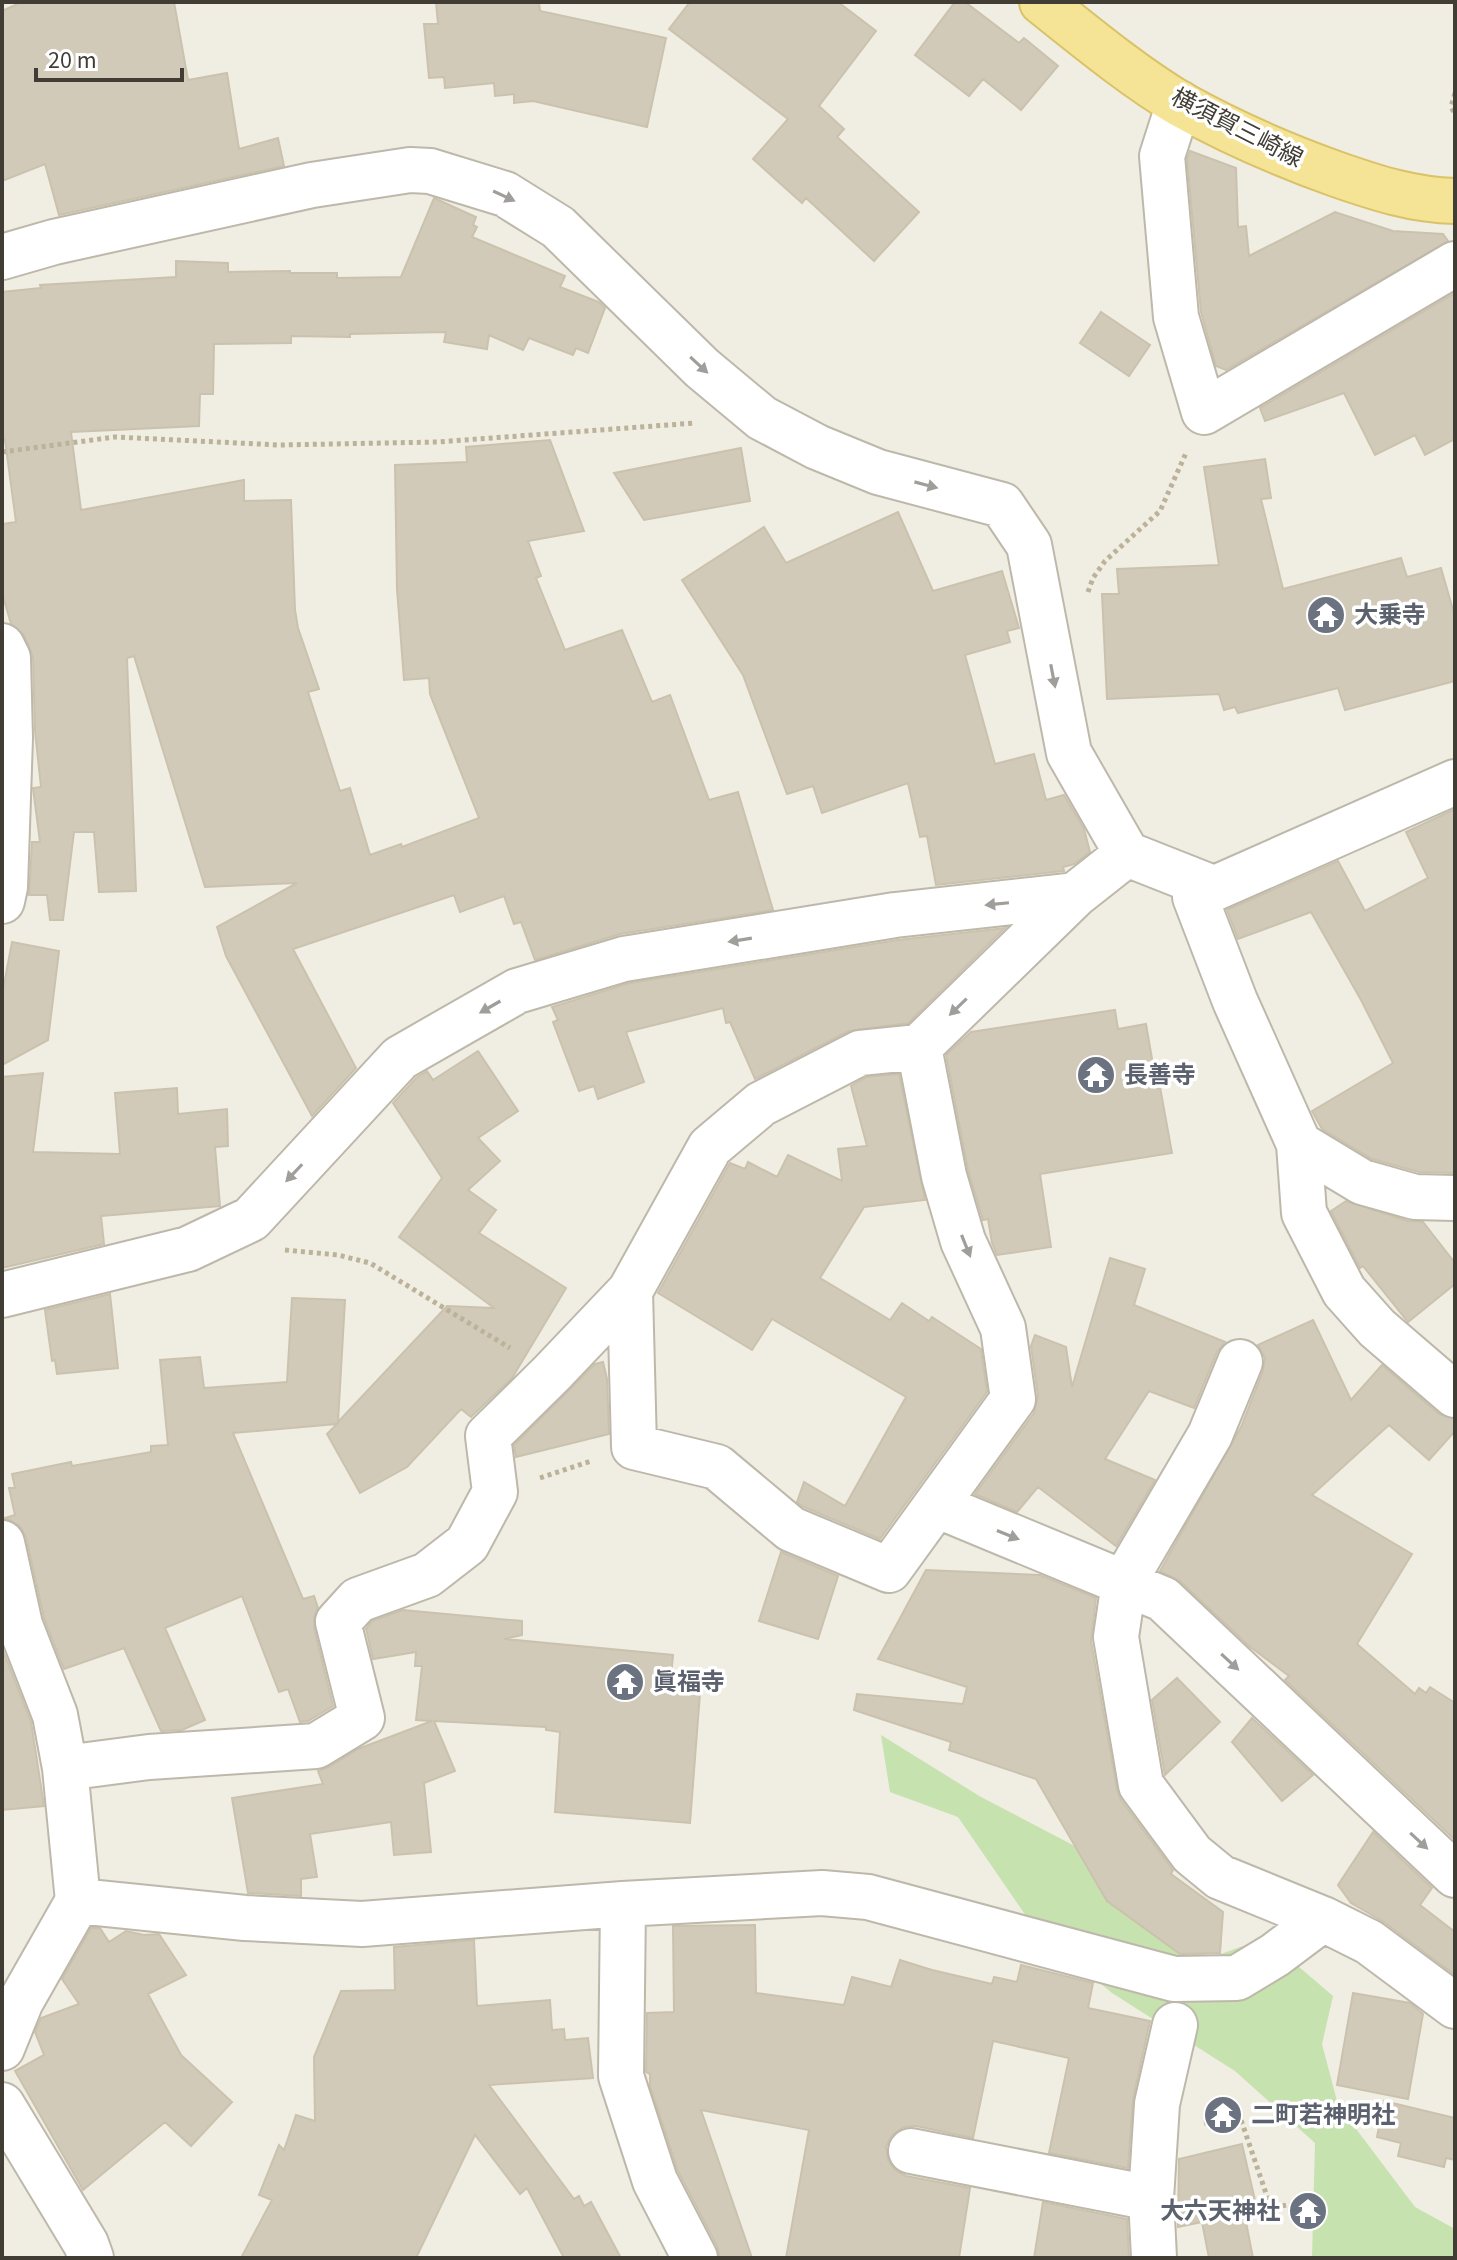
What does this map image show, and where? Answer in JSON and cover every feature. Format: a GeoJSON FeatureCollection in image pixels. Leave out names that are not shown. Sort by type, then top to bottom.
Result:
{"type":"FeatureCollection","features":[{"type":"Feature","properties":{"kind":"main road","name":"横須賀三崎線"},"geometry":{"type":"LineString","coordinates":[[1042,2],[1179,103],[1256,142],[1404,196],[1455,201]]}},
{"type":"Feature","properties":{"kind":"street"},"geometry":{"type":"LineString","coordinates":[[1179,103],[1162,156],[1176,317],[1204,412],[1455,264]]}},
{"type":"Feature","properties":{"kind":"street"},"geometry":{"type":"LineString","coordinates":[[2,257],[54,242],[312,185],[410,170],[430,171],[505,194],[558,227],[702,368],[762,418],[817,447],[878,472],[1002,505],[1029,545],[1069,753],[1127,854],[1213,888]]}},
{"type":"Feature","properties":{"kind":"street"},"geometry":{"type":"LineString","coordinates":[[2,646],[8,658],[10,738],[2,901]]}},
{"type":"Feature","properties":{"kind":"street"},"geometry":{"type":"LineString","coordinates":[[1455,782],[1195,897],[1235,1001],[1299,1144],[1304,1213],[1344,1291],[1377,1328],[1455,1395]]}},
{"type":"Feature","properties":{"kind":"street"},"geometry":{"type":"LineString","coordinates":[[65,1768],[149,1757],[316,1746],[362,1718],[338,1622],[358,1600],[427,1575],[467,1544],[495,1492],[488,1436],[630,1291],[710,1147],[761,1104],[860,1053],[919,1047],[1075,895],[1127,854]]}},
{"type":"Feature","properties":{"kind":"street"},"geometry":{"type":"LineString","coordinates":[[2,1295],[175,1253],[251,1219],[400,1058],[517,991],[624,959],[895,915],[1075,895]]}},
{"type":"Feature","properties":{"kind":"street"},"geometry":{"type":"LineString","coordinates":[[630,1291],[634,1447],[717,1467],[791,1529],[889,1570],[1013,1399],[1003,1328],[963,1241],[944,1176],[919,1047]]}},
{"type":"Feature","properties":{"kind":"street"},"geometry":{"type":"LineString","coordinates":[[1299,1144],[1362,1182],[1415,1197],[1455,1198]]}},
{"type":"Feature","properties":{"kind":"street"},"geometry":{"type":"LineString","coordinates":[[1240,1362],[1210,1435],[1124,1582],[1116,1637],[1141,1785],[1192,1854],[1220,1877],[1323,1919],[1369,1942],[1455,2006]]}},
{"type":"Feature","properties":{"kind":"street"},"geometry":{"type":"LineString","coordinates":[[936,1505],[1163,1599],[1455,1875]]}},
{"type":"Feature","properties":{"kind":"street"},"geometry":{"type":"LineString","coordinates":[[2,1543],[20,1625],[55,1715],[65,1768],[78,1901],[21,2001],[2,2048]]}},
{"type":"Feature","properties":{"kind":"street"},"geometry":{"type":"LineString","coordinates":[[78,1901],[245,1918],[362,1924],[623,1904],[822,1893],[868,1897],[1174,1979],[1237,1978],[1275,1955],[1323,1919]]}},
{"type":"Feature","properties":{"kind":"street"},"geometry":{"type":"LineString","coordinates":[[623,1904],[621,2076],[655,2181],[695,2258]]}},
{"type":"Feature","properties":{"kind":"street"},"geometry":{"type":"LineString","coordinates":[[1154,2258],[1151,2198],[1157,2104],[1175,2025]]}},
{"type":"Feature","properties":{"kind":"street"},"geometry":{"type":"LineString","coordinates":[[2,2105],[86,2244],[91,2258]]}},
{"type":"Feature","properties":{"kind":"street"},"geometry":{"type":"LineString","coordinates":[[911,2151],[1151,2198]]}},
{"type":"Feature","properties":{"kind":"path"},"geometry":{"type":"LineString","coordinates":[[1455,93],[1451,107],[1455,114]]}},
{"type":"Feature","properties":{"kind":"path"},"geometry":{"type":"LineString","coordinates":[[1085,598],[1093,578],[1105,561],[1160,511],[1204,412]]}},
{"type":"Feature","properties":{"kind":"path"},"geometry":{"type":"LineString","coordinates":[[2,452],[115,437],[279,445],[437,442],[762,418]]}},
{"type":"Feature","properties":{"kind":"path"},"geometry":{"type":"LineString","coordinates":[[274,1249],[338,1255],[370,1263],[552,1373]]}},
{"type":"Feature","properties":{"kind":"path"},"geometry":{"type":"LineString","coordinates":[[495,1492],[634,1447]]}},
{"type":"Feature","properties":{"kind":"path"},"geometry":{"type":"LineString","coordinates":[[1199,2109],[1203,2123],[1240,2117],[1271,2208],[1313,2200]]}},
{"type":"Feature","properties":{"kind":"green space"},"geometry":{"type":"Polygon","coordinates":[[[881,1735],[981,1797],[1088,1853],[1137,1910],[1210,1958],[1265,1938],[1333,1996],[1322,2044],[1338,2105],[1415,2207],[1455,2229],[1455,2258],[1312,2258],[1315,2143],[1235,2071],[1112,1993],[1033,1926],[958,1817],[890,1792],[881,1735]]]}},
{"type":"Feature","properties":{"kind":"building"},"geometry":{"type":"Polygon","coordinates":[[[22,2],[174,2],[188,80],[227,73],[239,149],[278,138],[284,166],[59,215],[45,164],[2,181],[2,11],[22,2]]]}},
{"type":"Feature","properties":{"kind":"building"},"geometry":{"type":"Polygon","coordinates":[[[436,2],[539,2],[540,11],[666,38],[647,127],[533,101],[514,103],[514,94],[495,96],[494,83],[445,88],[444,77],[429,78],[424,24],[438,24],[436,2]]]}},
{"type":"Feature","properties":{"kind":"building"},"geometry":{"type":"Polygon","coordinates":[[[690,2],[838,2],[876,31],[819,106],[844,129],[837,137],[919,212],[874,261],[806,198],[802,203],[753,159],[788,119],[669,29],[690,2]]]}},
{"type":"Feature","properties":{"kind":"building"},"geometry":{"type":"Polygon","coordinates":[[[955,2],[965,2],[1019,43],[1024,38],[1058,66],[1021,110],[983,79],[969,96],[915,55],[955,2]]]}},
{"type":"Feature","properties":{"kind":"building"},"geometry":{"type":"Polygon","coordinates":[[[1190,151],[1236,168],[1238,227],[1246,226],[1249,256],[1335,212],[1393,231],[1443,234],[1448,241],[1226,370],[1216,366],[1201,312],[1187,159],[1190,151]]]}},
{"type":"Feature","properties":{"kind":"building"},"geometry":{"type":"Polygon","coordinates":[[[434,198],[476,217],[473,225],[477,227],[472,237],[565,276],[560,287],[599,302],[605,308],[588,353],[576,348],[573,355],[529,338],[523,350],[489,335],[487,349],[444,342],[446,332],[350,334],[350,337],[291,336],[291,343],[214,344],[213,394],[200,394],[199,426],[71,432],[81,510],[244,480],[244,501],[291,500],[295,610],[319,689],[308,692],[340,791],[350,788],[370,855],[401,844],[402,847],[479,818],[430,694],[429,678],[404,680],[397,589],[395,465],[467,462],[466,447],[550,440],[584,531],[528,541],[541,576],[536,578],[565,650],[622,630],[652,702],[670,695],[709,800],[738,792],[773,910],[620,934],[535,960],[521,922],[514,924],[504,896],[460,912],[454,895],[293,949],[356,1068],[312,1116],[226,956],[217,927],[297,883],[205,887],[134,656],[127,658],[136,891],[99,892],[94,832],[74,832],[63,920],[50,920],[47,895],[29,895],[32,842],[40,842],[33,788],[41,787],[35,731],[33,657],[24,635],[11,624],[2,593],[2,524],[16,522],[5,440],[2,441],[2,292],[41,288],[40,285],[176,277],[176,261],[228,263],[228,272],[337,273],[337,278],[401,277],[434,198]]]}},
{"type":"Feature","properties":{"kind":"building"},"geometry":{"type":"Polygon","coordinates":[[[1455,293],[1455,439],[1425,455],[1415,435],[1375,455],[1344,393],[1265,421],[1260,408],[1455,293]]]}},
{"type":"Feature","properties":{"kind":"building"},"geometry":{"type":"Polygon","coordinates":[[[1101,312],[1150,345],[1129,376],[1080,343],[1101,312]]]}},
{"type":"Feature","properties":{"kind":"building"},"geometry":{"type":"Polygon","coordinates":[[[741,448],[750,501],[644,520],[614,473],[741,448]]]}},
{"type":"Feature","properties":{"kind":"building"},"geometry":{"type":"Polygon","coordinates":[[[1265,459],[1271,498],[1261,499],[1283,589],[1401,558],[1407,577],[1441,568],[1455,617],[1455,681],[1345,710],[1338,688],[1238,713],[1235,707],[1224,710],[1219,694],[1107,699],[1102,594],[1119,594],[1117,569],[1219,565],[1204,467],[1265,459]]]}},
{"type":"Feature","properties":{"kind":"building"},"geometry":{"type":"Polygon","coordinates":[[[898,512],[933,591],[1002,571],[1019,628],[1007,631],[1010,642],[965,655],[995,764],[1034,754],[1046,800],[1064,795],[1084,829],[1090,852],[1074,864],[1063,867],[1064,871],[936,885],[927,836],[920,837],[908,783],[822,813],[813,786],[787,794],[743,675],[682,580],[764,527],[786,563],[898,512]]]}},
{"type":"Feature","properties":{"kind":"building"},"geometry":{"type":"Polygon","coordinates":[[[1455,809],[1455,1173],[1419,1172],[1372,1159],[1322,1129],[1312,1111],[1393,1063],[1311,912],[1238,939],[1227,910],[1338,861],[1365,911],[1428,878],[1406,832],[1455,809]]]}},
{"type":"Feature","properties":{"kind":"building"},"geometry":{"type":"Polygon","coordinates":[[[1005,928],[908,1023],[849,1031],[755,1079],[730,1022],[726,1023],[723,1008],[626,1032],[644,1082],[598,1099],[594,1086],[579,1091],[553,1022],[558,1020],[552,1007],[630,983],[898,940],[1005,928]]]}},
{"type":"Feature","properties":{"kind":"building"},"geometry":{"type":"Polygon","coordinates":[[[12,942],[59,951],[48,1040],[2,1065],[2,995],[12,942]]]}},
{"type":"Feature","properties":{"kind":"building"},"geometry":{"type":"Polygon","coordinates":[[[1115,1010],[1118,1029],[1146,1024],[1172,1153],[1040,1174],[1051,1247],[997,1255],[988,1219],[983,1220],[968,1170],[946,1055],[971,1032],[1115,1010]]]}},
{"type":"Feature","properties":{"kind":"building"},"geometry":{"type":"Polygon","coordinates":[[[478,1051],[518,1111],[478,1138],[500,1161],[468,1190],[496,1210],[479,1233],[566,1288],[512,1378],[471,1417],[461,1409],[407,1467],[360,1493],[327,1434],[337,1424],[233,1433],[303,1599],[314,1596],[318,1608],[314,1628],[333,1706],[308,1721],[300,1722],[288,1689],[279,1692],[242,1596],[165,1628],[205,1720],[182,1730],[161,1731],[124,1648],[64,1669],[44,1618],[26,1537],[20,1526],[2,1519],[15,1515],[9,1488],[15,1488],[12,1474],[71,1462],[72,1466],[151,1452],[151,1446],[168,1445],[160,1360],[200,1357],[204,1388],[287,1382],[292,1298],[345,1300],[338,1422],[447,1306],[494,1308],[399,1237],[442,1178],[393,1103],[416,1078],[427,1071],[433,1080],[478,1051]]]}},
{"type":"Feature","properties":{"kind":"building"},"geometry":{"type":"Polygon","coordinates":[[[43,1073],[33,1152],[120,1154],[115,1093],[177,1088],[178,1114],[227,1109],[228,1146],[215,1147],[220,1206],[101,1216],[104,1244],[2,1268],[2,1077],[43,1073]]]}},
{"type":"Feature","properties":{"kind":"building"},"geometry":{"type":"Polygon","coordinates":[[[899,1074],[925,1200],[864,1207],[820,1278],[890,1320],[902,1303],[929,1321],[932,1317],[981,1349],[987,1392],[880,1539],[797,1502],[804,1482],[845,1506],[906,1397],[772,1319],[752,1350],[658,1293],[730,1163],[745,1169],[748,1162],[777,1177],[788,1155],[842,1181],[838,1149],[867,1146],[851,1086],[867,1077],[899,1074]]]}},
{"type":"Feature","properties":{"kind":"building"},"geometry":{"type":"Polygon","coordinates":[[[1346,1201],[1408,1221],[1423,1222],[1455,1263],[1455,1284],[1408,1322],[1363,1266],[1360,1268],[1331,1211],[1346,1201]]]}},
{"type":"Feature","properties":{"kind":"building"},"geometry":{"type":"Polygon","coordinates":[[[1110,1258],[1145,1269],[1134,1305],[1225,1342],[1217,1352],[1194,1408],[1149,1391],[1105,1459],[1155,1480],[1116,1546],[1038,1487],[1017,1512],[975,1494],[1034,1413],[1038,1396],[1031,1346],[1035,1335],[1066,1347],[1072,1387],[1110,1258]]]}},
{"type":"Feature","properties":{"kind":"building"},"geometry":{"type":"Polygon","coordinates":[[[110,1294],[118,1368],[57,1374],[55,1360],[52,1361],[45,1310],[110,1294]]]}},
{"type":"Feature","properties":{"kind":"building"},"geometry":{"type":"Polygon","coordinates":[[[1313,1320],[1351,1400],[1382,1365],[1439,1414],[1455,1419],[1455,1431],[1429,1460],[1389,1425],[1312,1495],[1412,1554],[1357,1644],[1415,1694],[1419,1688],[1426,1693],[1430,1687],[1455,1703],[1455,1840],[1285,1680],[1289,1676],[1249,1646],[1180,1581],[1160,1571],[1241,1427],[1263,1371],[1265,1358],[1258,1345],[1313,1320]]]}},
{"type":"Feature","properties":{"kind":"building"},"geometry":{"type":"Polygon","coordinates":[[[603,1362],[607,1379],[609,1434],[516,1457],[514,1445],[595,1364],[603,1362]]]}},
{"type":"Feature","properties":{"kind":"building"},"geometry":{"type":"Polygon","coordinates":[[[781,1552],[838,1576],[818,1639],[759,1621],[781,1552]]]}},
{"type":"Feature","properties":{"kind":"building"},"geometry":{"type":"Polygon","coordinates":[[[926,1570],[1040,1575],[1096,1598],[1091,1641],[1117,1790],[1121,1800],[1173,1870],[1171,1874],[1223,1912],[1220,1953],[1180,1954],[1107,1901],[1036,1779],[949,1750],[951,1742],[854,1710],[857,1694],[963,1704],[967,1687],[878,1659],[926,1570]]]}},
{"type":"Feature","properties":{"kind":"building"},"geometry":{"type":"Polygon","coordinates":[[[403,1610],[522,1621],[522,1635],[504,1639],[673,1655],[671,1677],[701,1680],[690,1823],[555,1812],[560,1732],[546,1730],[546,1727],[434,1721],[455,1771],[424,1783],[431,1852],[394,1855],[391,1822],[310,1834],[317,1877],[301,1879],[301,1896],[248,1893],[232,1798],[323,1784],[318,1771],[358,1749],[432,1721],[416,1720],[422,1666],[415,1666],[416,1652],[373,1659],[366,1629],[372,1621],[403,1610]]]}},
{"type":"Feature","properties":{"kind":"building"},"geometry":{"type":"Polygon","coordinates":[[[2,1648],[31,1722],[44,1806],[2,1810],[2,1648]]]}},
{"type":"Feature","properties":{"kind":"building"},"geometry":{"type":"Polygon","coordinates":[[[1177,1678],[1220,1722],[1165,1775],[1152,1700],[1177,1678]]]}},
{"type":"Feature","properties":{"kind":"building"},"geometry":{"type":"Polygon","coordinates":[[[1252,1718],[1313,1775],[1282,1801],[1232,1742],[1252,1718]]]}},
{"type":"Feature","properties":{"kind":"building"},"geometry":{"type":"Polygon","coordinates":[[[1373,1832],[1432,1888],[1420,1905],[1455,1932],[1455,1975],[1384,1922],[1351,1903],[1338,1885],[1373,1832]]]}},
{"type":"Feature","properties":{"kind":"building"},"geometry":{"type":"Polygon","coordinates":[[[755,1925],[756,1993],[844,2005],[852,1977],[891,1987],[900,1960],[992,1984],[994,1977],[1017,1982],[1021,1965],[1093,1983],[1088,2008],[1150,2021],[1133,2099],[1128,2168],[1049,2153],[1069,2058],[993,2041],[973,2138],[916,2126],[904,2127],[892,2135],[886,2147],[888,2160],[895,2170],[906,2176],[970,2188],[959,2258],[786,2258],[809,2130],[701,2110],[752,2258],[720,2258],[717,2246],[678,2171],[650,2086],[650,2074],[646,2072],[647,2013],[674,2012],[673,1926],[755,1925]]]}},
{"type":"Feature","properties":{"kind":"building"},"geometry":{"type":"Polygon","coordinates":[[[91,1928],[100,1928],[109,1942],[126,1931],[159,1934],[186,1975],[148,1994],[181,2055],[232,2102],[191,2146],[165,2122],[83,2190],[15,2071],[44,2055],[35,2032],[41,2018],[79,2004],[62,1979],[91,1928]]]}},
{"type":"Feature","properties":{"kind":"building"},"geometry":{"type":"Polygon","coordinates":[[[474,1940],[477,2006],[550,2000],[552,2030],[564,2029],[565,2040],[588,2038],[593,2078],[489,2085],[574,2199],[579,2196],[584,2206],[591,2202],[621,2258],[564,2258],[527,2188],[520,2194],[475,2135],[416,2258],[241,2258],[272,2200],[259,2195],[279,2145],[284,2150],[296,2115],[315,2121],[314,2057],[341,1991],[395,1990],[394,1947],[474,1940]]]}},
{"type":"Feature","properties":{"kind":"building"},"geometry":{"type":"Polygon","coordinates":[[[1353,1993],[1410,2003],[1423,2014],[1408,2099],[1337,2085],[1353,1993]]]}},
{"type":"Feature","properties":{"kind":"building"},"geometry":{"type":"Polygon","coordinates":[[[1384,2101],[1455,2118],[1455,2160],[1446,2158],[1444,2167],[1398,2156],[1401,2143],[1377,2137],[1384,2101]]]}},
{"type":"Feature","properties":{"kind":"building","name":"二町若神明社"},"geometry":{"type":"Polygon","coordinates":[[[1242,2144],[1257,2209],[1244,2212],[1253,2258],[1209,2258],[1202,2222],[1178,2227],[1179,2159],[1242,2144]]]}},
{"type":"Feature","properties":{"kind":"building"},"geometry":{"type":"Polygon","coordinates":[[[1043,2202],[1127,2219],[1129,2258],[1034,2258],[1043,2202]]]}},
{"type":"Feature","properties":{"kind":"place","name":"大乗寺"},"geometry":{"type":"Point","coordinates":[1326,615]}},
{"type":"Feature","properties":{"kind":"place","name":"長善寺"},"geometry":{"type":"Point","coordinates":[1096,1075]}},
{"type":"Feature","properties":{"kind":"place","name":"眞福寺"},"geometry":{"type":"Point","coordinates":[625,1682]}},
{"type":"Feature","properties":{"kind":"place","name":"二町若神明社"},"geometry":{"type":"Point","coordinates":[1223,2115]}},
{"type":"Feature","properties":{"kind":"place","name":"大六天神社"},"geometry":{"type":"Point","coordinates":[1308,2211]}}]}
